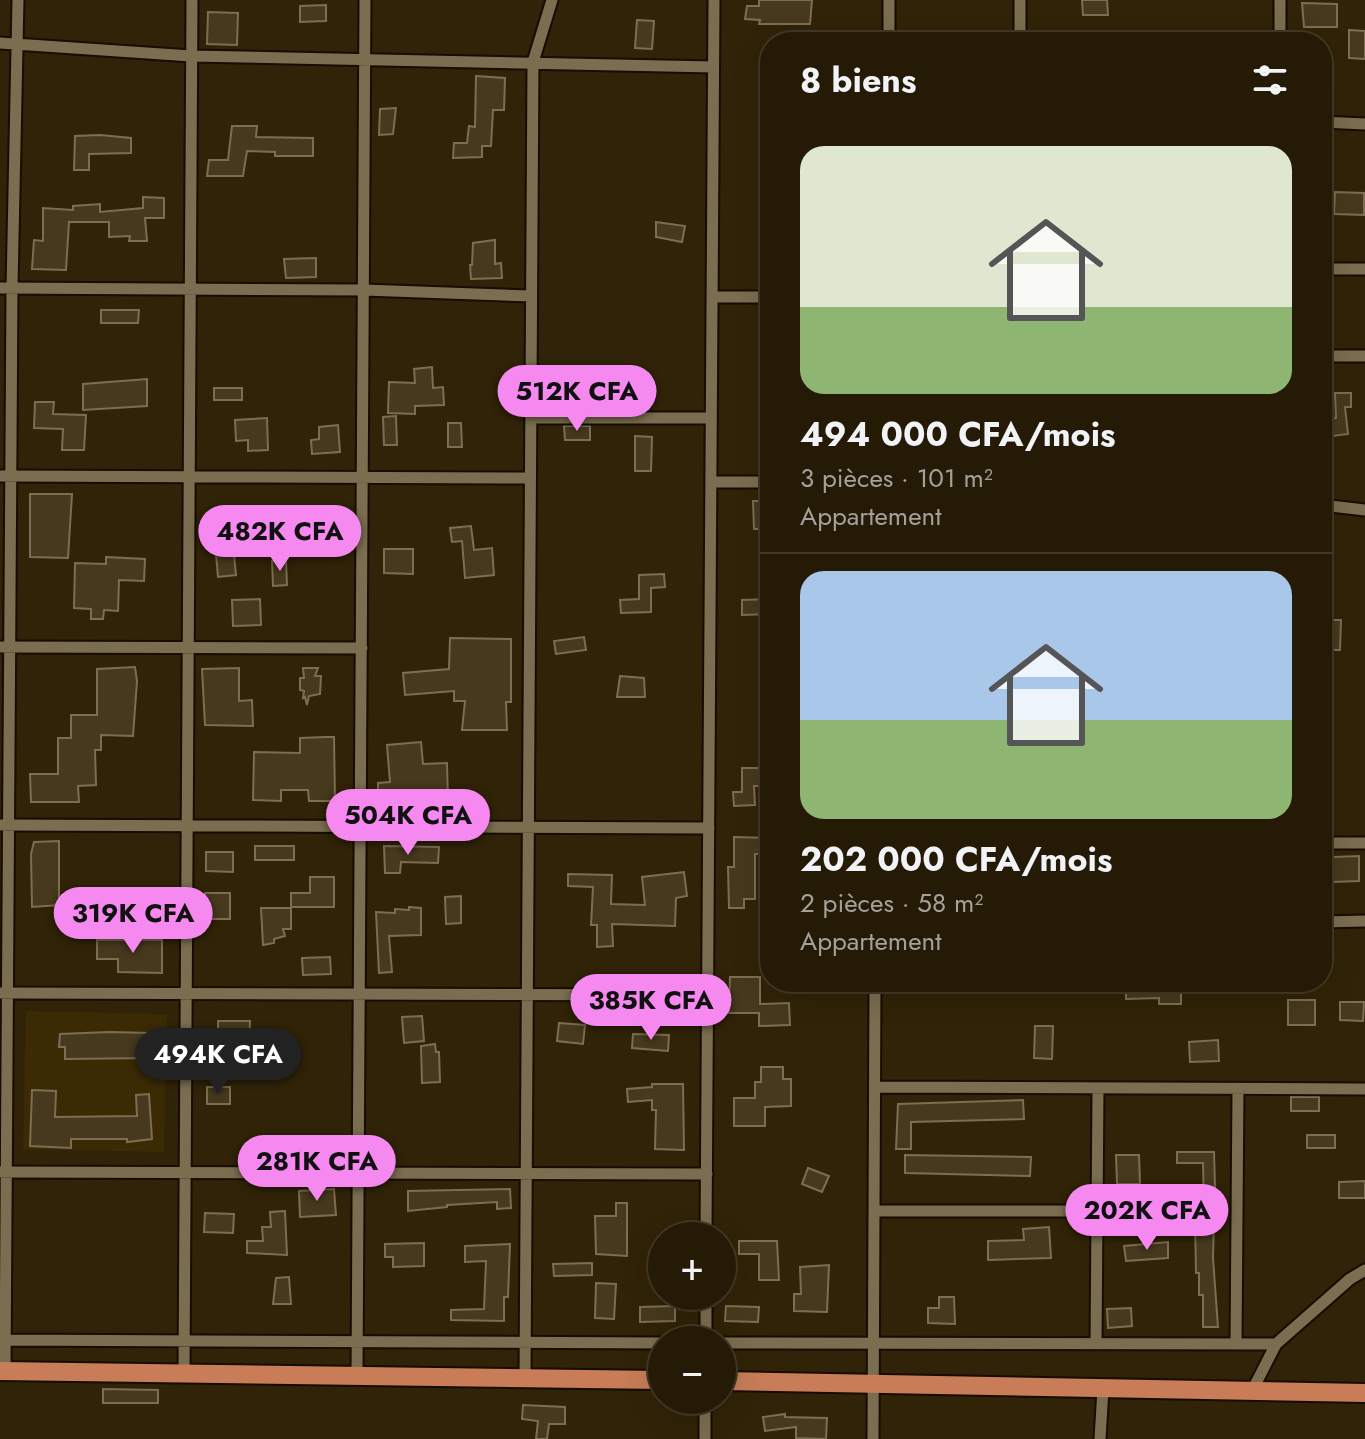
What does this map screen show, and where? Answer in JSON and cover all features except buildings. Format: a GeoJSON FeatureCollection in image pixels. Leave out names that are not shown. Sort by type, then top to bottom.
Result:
{"type":"FeatureCollection","features":[{"type":"Feature","properties":{"kind":"main road"},"geometry":{"type":"LineString","coordinates":[[3,1371],[648,1380]]}},
{"type":"Feature","properties":{"kind":"main road"},"geometry":{"type":"LineString","coordinates":[[736,1381],[1365,1393]]}},
{"type":"Feature","properties":{"kind":"street"},"geometry":{"type":"LineString","coordinates":[[3,1371],[6,1340],[3,1172],[6,288],[18,0]]}},
{"type":"Feature","properties":{"kind":"street"},"geometry":{"type":"LineString","coordinates":[[184,1372],[192,0]]}},
{"type":"Feature","properties":{"kind":"street"},"geometry":{"type":"LineString","coordinates":[[357,1375],[365,0]]}},
{"type":"Feature","properties":{"kind":"street"},"geometry":{"type":"LineString","coordinates":[[525,1378],[533,62],[552,0]]}},
{"type":"Feature","properties":{"kind":"street"},"geometry":{"type":"LineString","coordinates":[[706,1222],[714,0]]}},
{"type":"Feature","properties":{"kind":"street"},"geometry":{"type":"LineString","coordinates":[[889,0],[889,32]]}},
{"type":"Feature","properties":{"kind":"street"},"geometry":{"type":"LineString","coordinates":[[1020,0],[1020,32]]}},
{"type":"Feature","properties":{"kind":"street"},"geometry":{"type":"LineString","coordinates":[[1280,0],[1280,32]]}},
{"type":"Feature","properties":{"kind":"street"},"geometry":{"type":"LineString","coordinates":[[0,43],[191,56],[713,67]]}},
{"type":"Feature","properties":{"kind":"street"},"geometry":{"type":"LineString","coordinates":[[1332,122],[1365,124]]}},
{"type":"Feature","properties":{"kind":"street"},"geometry":{"type":"LineString","coordinates":[[1332,269],[1365,269]]}},
{"type":"Feature","properties":{"kind":"street"},"geometry":{"type":"LineString","coordinates":[[6,288],[364,290],[531,296]]}},
{"type":"Feature","properties":{"kind":"street"},"geometry":{"type":"LineString","coordinates":[[712,297],[760,297]]}},
{"type":"Feature","properties":{"kind":"street"},"geometry":{"type":"LineString","coordinates":[[1332,356],[1365,356]]}},
{"type":"Feature","properties":{"kind":"street"},"geometry":{"type":"LineString","coordinates":[[531,418],[711,418]]}},
{"type":"Feature","properties":{"kind":"street"},"geometry":{"type":"LineString","coordinates":[[5,476],[530,478]]}},
{"type":"Feature","properties":{"kind":"street"},"geometry":{"type":"LineString","coordinates":[[711,482],[760,482]]}},
{"type":"Feature","properties":{"kind":"street"},"geometry":{"type":"LineString","coordinates":[[1332,506],[1365,510]]}},
{"type":"Feature","properties":{"kind":"street"},"geometry":{"type":"LineString","coordinates":[[5,647],[362,648]]}},
{"type":"Feature","properties":{"kind":"street"},"geometry":{"type":"LineString","coordinates":[[4,825],[709,828]]}},
{"type":"Feature","properties":{"kind":"street"},"geometry":{"type":"LineString","coordinates":[[1332,843],[1365,843]]}},
{"type":"Feature","properties":{"kind":"street"},"geometry":{"type":"LineString","coordinates":[[1332,922],[1365,921]]}},
{"type":"Feature","properties":{"kind":"street"},"geometry":{"type":"LineString","coordinates":[[873,1439],[875,992]]}},
{"type":"Feature","properties":{"kind":"street"},"geometry":{"type":"LineString","coordinates":[[4,993],[708,995]]}},
{"type":"Feature","properties":{"kind":"street"},"geometry":{"type":"LineString","coordinates":[[875,1087],[1365,1089]]}},
{"type":"Feature","properties":{"kind":"street"},"geometry":{"type":"LineString","coordinates":[[1096,1344],[1098,1088]]}},
{"type":"Feature","properties":{"kind":"street"},"geometry":{"type":"LineString","coordinates":[[1236,1344],[1238,1089]]}},
{"type":"Feature","properties":{"kind":"street"},"geometry":{"type":"LineString","coordinates":[[3,1172],[707,1174]]}},
{"type":"Feature","properties":{"kind":"street"},"geometry":{"type":"LineString","coordinates":[[874,1211],[1097,1211]]}},
{"type":"Feature","properties":{"kind":"street"},"geometry":{"type":"LineString","coordinates":[[1252,1391],[1276,1344],[1350,1279],[1365,1270]]}},
{"type":"Feature","properties":{"kind":"street"},"geometry":{"type":"LineString","coordinates":[[6,1340],[648,1343]]}},
{"type":"Feature","properties":{"kind":"street"},"geometry":{"type":"LineString","coordinates":[[736,1343],[1276,1344]]}},
{"type":"Feature","properties":{"kind":"street"},"geometry":{"type":"LineString","coordinates":[[1100,1439],[1103,1389]]}},
{"type":"Feature","properties":{"kind":"street"},"geometry":{"type":"LineString","coordinates":[[705,1414],[705,1439]]}},
{"type":"Feature","properties":{"kind":"shaded area"},"geometry":{"type":"Polygon","coordinates":[[[26,1011],[167,1014],[164,1152],[23,1149],[26,1011]]]}}]}
